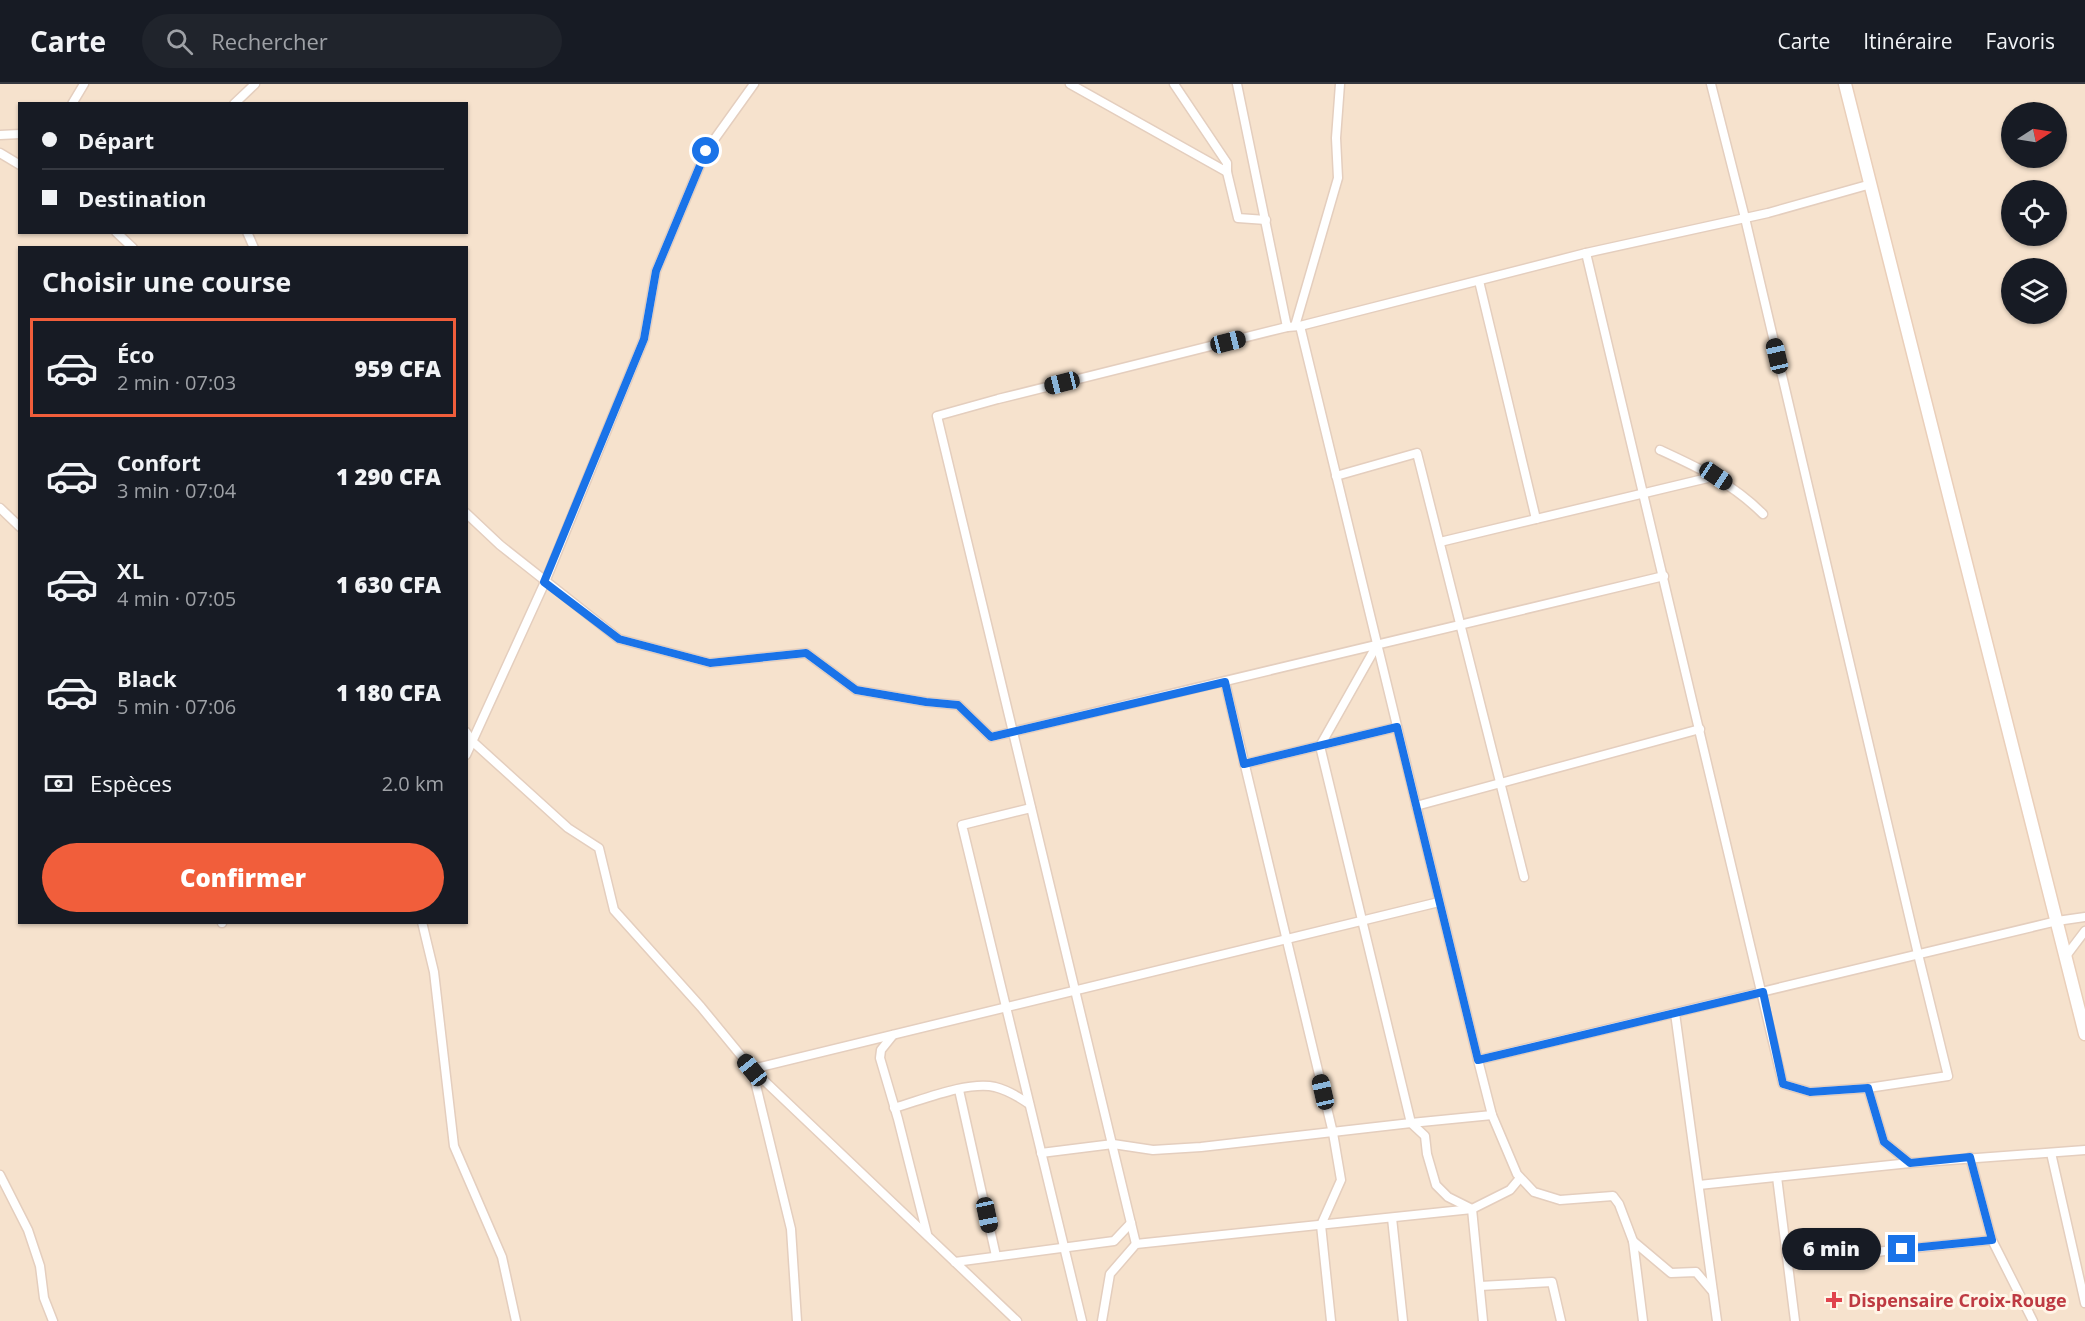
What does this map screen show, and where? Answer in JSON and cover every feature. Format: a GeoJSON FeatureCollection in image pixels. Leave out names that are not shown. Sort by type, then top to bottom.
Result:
{"type":"FeatureCollection","features":[{"type":"Feature","properties":{"kind":"main road"},"geometry":{"type":"LineString","coordinates":[[1845,84],[2085,1034]]}},
{"type":"Feature","properties":{"kind":"street"},"geometry":{"type":"LineString","coordinates":[[73,102],[84,84]]}},
{"type":"Feature","properties":{"kind":"street"},"geometry":{"type":"LineString","coordinates":[[236,102],[255,84]]}},
{"type":"Feature","properties":{"kind":"street"},"geometry":{"type":"LineString","coordinates":[[468,750],[544,582],[644,339],[656,271],[706,151],[754,84]]}},
{"type":"Feature","properties":{"kind":"street"},"geometry":{"type":"LineString","coordinates":[[1070,84],[1227,172]]}},
{"type":"Feature","properties":{"kind":"street"},"geometry":{"type":"LineString","coordinates":[[1174,84],[1227,163],[1238,218],[1266,220]]}},
{"type":"Feature","properties":{"kind":"street"},"geometry":{"type":"LineString","coordinates":[[1237,84],[1266,220],[1336,476],[1492,1116],[1516,1174],[1533,1192],[1560,1200],[1613,1196],[1619,1204],[1633,1241],[1644,1321]]}},
{"type":"Feature","properties":{"kind":"street"},"geometry":{"type":"LineString","coordinates":[[1294,327],[1338,178],[1336,138],[1340,84]]}},
{"type":"Feature","properties":{"kind":"street"},"geometry":{"type":"LineString","coordinates":[[1586,253],[1783,1084],[1810,1092],[1868,1088],[1948,1076],[1745,218],[1711,84]]}},
{"type":"Feature","properties":{"kind":"street"},"geometry":{"type":"LineString","coordinates":[[0,135],[18,134]]}},
{"type":"Feature","properties":{"kind":"street"},"geometry":{"type":"LineString","coordinates":[[0,153],[18,164]]}},
{"type":"Feature","properties":{"kind":"street"},"geometry":{"type":"LineString","coordinates":[[1136,1244],[937,416],[1586,253],[1768,213],[1871,184]]}},
{"type":"Feature","properties":{"kind":"street"},"geometry":{"type":"LineString","coordinates":[[118,234],[131,246]]}},
{"type":"Feature","properties":{"kind":"street"},"geometry":{"type":"LineString","coordinates":[[1479,281],[1536,519]]}},
{"type":"Feature","properties":{"kind":"street"},"geometry":{"type":"LineString","coordinates":[[1660,450],[1716,476],[1745,495],[1763,514]]}},
{"type":"Feature","properties":{"kind":"street"},"geometry":{"type":"LineString","coordinates":[[1336,476],[1417,453],[1524,877]]}},
{"type":"Feature","properties":{"kind":"street"},"geometry":{"type":"LineString","coordinates":[[1440,542],[1716,476]]}},
{"type":"Feature","properties":{"kind":"street"},"geometry":{"type":"LineString","coordinates":[[0,508],[18,525]]}},
{"type":"Feature","properties":{"kind":"street"},"geometry":{"type":"LineString","coordinates":[[468,515],[544,582],[619,639],[710,663],[806,653],[856,690],[958,705],[991,737],[1664,576]]}},
{"type":"Feature","properties":{"kind":"street"},"geometry":{"type":"LineString","coordinates":[[1377,645],[1320,746],[1411,1123],[1425,1136],[1427,1154],[1436,1185],[1448,1197],[1472,1209]]}},
{"type":"Feature","properties":{"kind":"street"},"geometry":{"type":"LineString","coordinates":[[1225,682],[1333,1133],[1341,1180],[1321,1225],[1331,1321]]}},
{"type":"Feature","properties":{"kind":"street"},"geometry":{"type":"LineString","coordinates":[[1244,764],[1397,727]]}},
{"type":"Feature","properties":{"kind":"street"},"geometry":{"type":"LineString","coordinates":[[1416,807],[1700,729]]}},
{"type":"Feature","properties":{"kind":"street"},"geometry":{"type":"LineString","coordinates":[[468,735],[568,828],[599,848],[614,910],[701,1007],[752,1070],[1017,1321]]}},
{"type":"Feature","properties":{"kind":"street"},"geometry":{"type":"LineString","coordinates":[[1031,808],[962,825],[1082,1321]]}},
{"type":"Feature","properties":{"kind":"street"},"geometry":{"type":"LineString","coordinates":[[752,1070],[1439,902]]}},
{"type":"Feature","properties":{"kind":"street"},"geometry":{"type":"LineString","coordinates":[[1478,1060],[2057,921],[2085,917]]}},
{"type":"Feature","properties":{"kind":"street"},"geometry":{"type":"LineString","coordinates":[[422,924],[434,972],[454,1146],[502,1257],[516,1321]]}},
{"type":"Feature","properties":{"kind":"street"},"geometry":{"type":"LineString","coordinates":[[2066,956],[2085,931]]}},
{"type":"Feature","properties":{"kind":"street"},"geometry":{"type":"LineString","coordinates":[[1675,1012],[1717,1321]]}},
{"type":"Feature","properties":{"kind":"street"},"geometry":{"type":"LineString","coordinates":[[893,1035],[881,1050],[880,1058],[927,1235]]}},
{"type":"Feature","properties":{"kind":"street"},"geometry":{"type":"LineString","coordinates":[[752,1070],[791,1229],[797,1321]]}},
{"type":"Feature","properties":{"kind":"street"},"geometry":{"type":"LineString","coordinates":[[894,1108],[979,1086],[994,1087],[1015,1094],[1029,1104]]}},
{"type":"Feature","properties":{"kind":"street"},"geometry":{"type":"LineString","coordinates":[[1868,1088],[1884,1142],[1910,1163]]}},
{"type":"Feature","properties":{"kind":"street"},"geometry":{"type":"LineString","coordinates":[[959,1090],[996,1256]]}},
{"type":"Feature","properties":{"kind":"street"},"geometry":{"type":"LineString","coordinates":[[1041,1153],[1113,1144],[1153,1150],[1177,1149],[1492,1116]]}},
{"type":"Feature","properties":{"kind":"street"},"geometry":{"type":"LineString","coordinates":[[1698,1185],[1970,1157],[2085,1150]]}},
{"type":"Feature","properties":{"kind":"street"},"geometry":{"type":"LineString","coordinates":[[2051,1152],[2085,1302]]}},
{"type":"Feature","properties":{"kind":"street"},"geometry":{"type":"LineString","coordinates":[[1970,1157],[1992,1240],[2033,1321]]}},
{"type":"Feature","properties":{"kind":"street"},"geometry":{"type":"LineString","coordinates":[[0,1175],[28,1230],[40,1266],[44,1298],[53,1321]]}},
{"type":"Feature","properties":{"kind":"street"},"geometry":{"type":"LineString","coordinates":[[1777,1177],[1796,1321]]}},
{"type":"Feature","properties":{"kind":"street"},"geometry":{"type":"LineString","coordinates":[[1102,1321],[1110,1274],[1136,1244],[1472,1209],[1510,1190],[1520,1178]]}},
{"type":"Feature","properties":{"kind":"street"},"geometry":{"type":"LineString","coordinates":[[1472,1209],[1483,1321]]}},
{"type":"Feature","properties":{"kind":"street"},"geometry":{"type":"LineString","coordinates":[[1392,1218],[1403,1321]]}},
{"type":"Feature","properties":{"kind":"street"},"geometry":{"type":"LineString","coordinates":[[955,1262],[1114,1241],[1131,1223]]}},
{"type":"Feature","properties":{"kind":"street"},"geometry":{"type":"LineString","coordinates":[[1788,1261],[1992,1240]]}},
{"type":"Feature","properties":{"kind":"street"},"geometry":{"type":"LineString","coordinates":[[1633,1241],[1671,1273],[1695,1272],[1713,1292]]}},
{"type":"Feature","properties":{"kind":"street"},"geometry":{"type":"LineString","coordinates":[[1479,1286],[1552,1282],[1561,1321]]}},
{"type":"Feature","properties":{"kind":"street"},"geometry":{"type":"LineString","coordinates":[[513,1308],[523,1321]]}},
{"type":"Feature","properties":{"kind":"shaded area"},"geometry":{"type":"Polygon","coordinates":[[[0,84],[2085,84],[2085,1321],[0,1321],[0,84]]]}},
{"type":"Feature","properties":{"kind":"place","name":"Dispensaire Croix-Rouge"},"geometry":{"type":"Point","coordinates":[1834,1300]}},
{"type":"Feature","properties":{"kind":"route"},"geometry":{"type":"LineString","coordinates":[[706,151],[691,192],[656,271],[644,339],[544,582],[619,639],[710,663],[806,653],[856,690],[958,705],[991,737],[1225,682],[1244,764],[1397,727],[1478,1060],[1763,992],[1783,1084],[1810,1092],[1868,1088],[1884,1142],[1910,1163],[1970,1157],[1992,1240],[1902,1249]]}}]}
